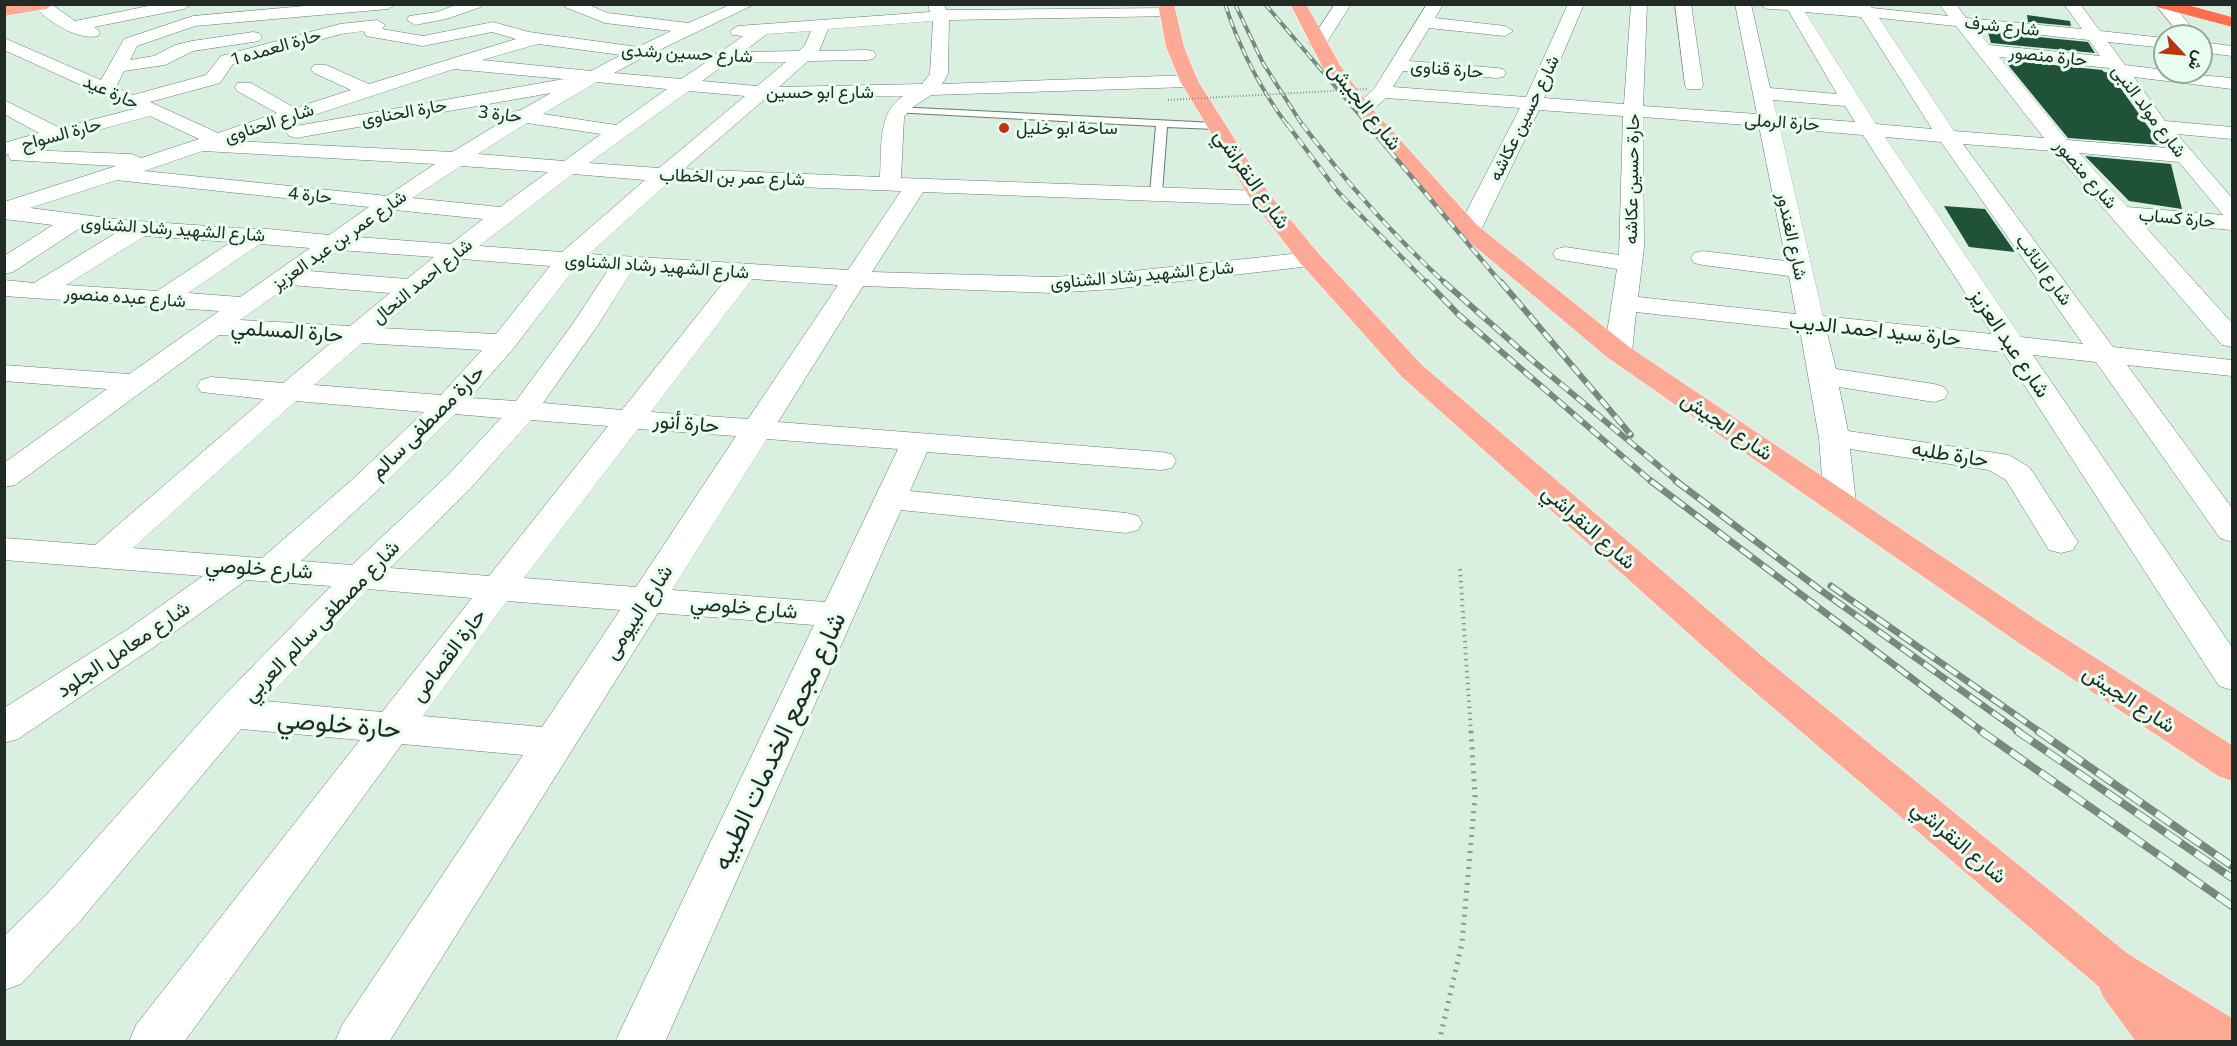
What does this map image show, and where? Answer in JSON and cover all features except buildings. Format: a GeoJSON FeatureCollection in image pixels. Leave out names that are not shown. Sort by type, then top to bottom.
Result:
{"type":"FeatureCollection","features":[{"type":"Feature","properties":{"kind":"highway"},"geometry":{"type":"LineString","coordinates":[[2163,4],[2232,22]]}},
{"type":"Feature","properties":{"kind":"main road","name":"شارع الجيش"},"geometry":{"type":"LineString","coordinates":[[1298,4],[1331,66],[1370,96],[1469,230],[1618,352],[2033,635],[2232,765]]}},
{"type":"Feature","properties":{"kind":"main road"},"geometry":{"type":"LineString","coordinates":[[4,11],[44,5]]}},
{"type":"Feature","properties":{"kind":"main road","name":"شارع النقراشي"},"geometry":{"type":"LineString","coordinates":[[1167,9],[1175,47],[1178,90],[1215,126],[1262,198],[1310,259],[1412,371],[1758,674],[2110,968],[2225,1041]]}},
{"type":"Feature","properties":{"kind":"main road","name":"شارع النقراشي"},"geometry":{"type":"LineString","coordinates":[[2110,968],[2144,1014],[2169,1041]]}},
{"type":"Feature","properties":{"kind":"street"},"geometry":{"type":"LineString","coordinates":[[116,4],[134,13],[179,23]]}},
{"type":"Feature","properties":{"kind":"street"},"geometry":{"type":"LineString","coordinates":[[72,27],[184,4]]}},
{"type":"Feature","properties":{"kind":"street"},"geometry":{"type":"LineString","coordinates":[[44,5],[52,16],[72,27],[118,40],[179,23],[240,10],[331,11],[388,4]]}},
{"type":"Feature","properties":{"kind":"street"},"geometry":{"type":"LineString","coordinates":[[298,58],[397,24],[440,16],[475,4]]}},
{"type":"Feature","properties":{"kind":"street","name":"شارع عمر بن عبد العزيز"},"geometry":{"type":"LineString","coordinates":[[4,478],[244,305],[457,159],[525,116],[641,52],[687,18],[747,4]]}},
{"type":"Feature","properties":{"kind":"street"},"geometry":{"type":"LineString","coordinates":[[1318,43],[1343,4]]}},
{"type":"Feature","properties":{"kind":"street"},"geometry":{"type":"LineString","coordinates":[[1370,96],[1398,65],[1434,4]]}},
{"type":"Feature","properties":{"kind":"street","name":"شارع حسين عكاشه"},"geometry":{"type":"LineString","coordinates":[[1469,230],[1532,104],[1576,4]]}},
{"type":"Feature","properties":{"kind":"street","name":"حارة حسين عكاشه"},"geometry":{"type":"LineString","coordinates":[[1618,352],[1631,264],[1633,112],[1639,4]]}},
{"type":"Feature","properties":{"kind":"street"},"geometry":{"type":"LineString","coordinates":[[1683,4],[1694,85]]}},
{"type":"Feature","properties":{"kind":"street","name":"شارع الغندور"},"geometry":{"type":"LineString","coordinates":[[1743,4],[1823,376],[1834,438],[1840,503]]}},
{"type":"Feature","properties":{"kind":"street","name":"شارع مولد النبى"},"geometry":{"type":"LineString","coordinates":[[2072,4],[2159,126],[2232,212]]}},
{"type":"Feature","properties":{"kind":"street"},"geometry":{"type":"LineString","coordinates":[[2163,4],[2180,24]]}},
{"type":"Feature","properties":{"kind":"street","name":"شارع شرف"},"geometry":{"type":"LineString","coordinates":[[1780,5],[1953,13],[2096,36],[2153,42]]}},
{"type":"Feature","properties":{"kind":"street","name":"شارع عبد العزيز"},"geometry":{"type":"LineString","coordinates":[[1780,5],[1851,101],[2232,676]]}},
{"type":"Feature","properties":{"kind":"street","name":"شارع النائب"},"geometry":{"type":"LineString","coordinates":[[1863,8],[1947,136],[2232,531]]}},
{"type":"Feature","properties":{"kind":"street"},"geometry":{"type":"LineString","coordinates":[[574,9],[643,24],[687,18],[761,30],[821,26],[938,10],[1009,13],[1167,9]]}},
{"type":"Feature","properties":{"kind":"street"},"geometry":{"type":"LineString","coordinates":[[904,183],[894,117],[897,110],[935,82],[939,74],[938,10]]}},
{"type":"Feature","properties":{"kind":"street","name":"شارع منصور"},"geometry":{"type":"LineString","coordinates":[[1953,13],[2060,145],[2232,339]]}},
{"type":"Feature","properties":{"kind":"street"},"geometry":{"type":"LineString","coordinates":[[1424,22],[1505,31]]}},
{"type":"Feature","properties":{"kind":"street","name":"حارة العمده 1"},"geometry":{"type":"LineString","coordinates":[[131,101],[213,79],[218,75],[221,64],[227,60],[340,29],[397,24]]}},
{"type":"Feature","properties":{"kind":"street","name":"حارة مصطفى سالم"},"geometry":{"type":"LineString","coordinates":[[255,568],[365,485],[449,404],[503,343],[568,260],[803,57],[813,46],[821,26]]}},
{"type":"Feature","properties":{"kind":"street","name":"شارع حسين رشدى"},"geometry":{"type":"LineString","coordinates":[[372,32],[423,40],[485,27],[508,32],[538,31],[641,52],[674,55]]}},
{"type":"Feature","properties":{"kind":"street"},"geometry":{"type":"LineString","coordinates":[[116,67],[159,61],[181,49],[243,40],[280,28]]}},
{"type":"Feature","properties":{"kind":"street","name":"شارع احمد النحال"},"geometry":{"type":"LineString","coordinates":[[102,557],[354,336],[458,251],[618,130],[761,30]]}},
{"type":"Feature","properties":{"kind":"street","name":"شارع الحناوى"},"geometry":{"type":"LineString","coordinates":[[4,211],[452,63],[538,31]]}},
{"type":"Feature","properties":{"kind":"street"},"geometry":{"type":"LineString","coordinates":[[105,89],[116,67],[118,40]]}},
{"type":"Feature","properties":{"kind":"street","name":"حارة عيد"},"geometry":{"type":"LineString","coordinates":[[4,43],[152,110],[214,143]]}},
{"type":"Feature","properties":{"kind":"street"},"geometry":{"type":"LineString","coordinates":[[1410,45],[1432,47]]}},
{"type":"Feature","properties":{"kind":"street"},"geometry":{"type":"LineString","coordinates":[[2213,49],[2232,51]]}},
{"type":"Feature","properties":{"kind":"street","name":"حارة منصور"},"geometry":{"type":"LineString","coordinates":[[1983,50],[2232,83]]}},
{"type":"Feature","properties":{"kind":"street"},"geometry":{"type":"LineString","coordinates":[[246,55],[278,63]]}},
{"type":"Feature","properties":{"kind":"street","name":"شارع حسين رشدى"},"geometry":{"type":"LineString","coordinates":[[695,57],[867,55]]}},
{"type":"Feature","properties":{"kind":"street"},"geometry":{"type":"LineString","coordinates":[[131,101],[151,89],[170,56]]}},
{"type":"Feature","properties":{"kind":"street","name":"شارع ابو حسين"},"geometry":{"type":"LineString","coordinates":[[452,63],[592,79],[760,92],[1178,90]]}},
{"type":"Feature","properties":{"kind":"street","name":"حارة قناوى"},"geometry":{"type":"LineString","coordinates":[[1398,65],[1497,73]]}},
{"type":"Feature","properties":{"kind":"street"},"geometry":{"type":"LineString","coordinates":[[320,69],[367,90]]}},
{"type":"Feature","properties":{"kind":"street","name":"حارة الحناوى"},"geometry":{"type":"LineString","coordinates":[[214,143],[414,111],[592,79]]}},
{"type":"Feature","properties":{"kind":"street"},"geometry":{"type":"LineString","coordinates":[[244,87],[294,115]]}},
{"type":"Feature","properties":{"kind":"street"},"geometry":{"type":"LineString","coordinates":[[1762,93],[1851,101]]}},
{"type":"Feature","properties":{"kind":"street","name":"حارة الرملى"},"geometry":{"type":"LineString","coordinates":[[1370,96],[1532,104],[1768,121],[2183,156]]}},
{"type":"Feature","properties":{"kind":"street","name":"حارة 3"},"geometry":{"type":"LineString","coordinates":[[347,97],[525,116],[618,130]]}},
{"type":"Feature","properties":{"kind":"street"},"geometry":{"type":"LineString","coordinates":[[4,106],[57,135]]}},
{"type":"Feature","properties":{"kind":"street","name":"حارة السواح"},"geometry":{"type":"LineString","coordinates":[[4,149],[152,110]]}},
{"type":"Feature","properties":{"kind":"street"},"geometry":{"type":"LineString","coordinates":[[340,152],[414,111]]}},
{"type":"Feature","properties":{"kind":"street"},"geometry":{"type":"LineString","coordinates":[[2159,126],[2232,133]]}},
{"type":"Feature","properties":{"kind":"street","name":"شارع عمر بن الخطاب"},"geometry":{"type":"LineString","coordinates":[[214,143],[664,175],[1262,198]]}},
{"type":"Feature","properties":{"kind":"street"},"geometry":{"type":"LineString","coordinates":[[4,155],[154,161]]}},
{"type":"Feature","properties":{"kind":"street","name":"حارة 4"},"geometry":{"type":"LineString","coordinates":[[115,174],[506,215]]}},
{"type":"Feature","properties":{"kind":"street","name":"شارع البيومى"},"geometry":{"type":"LineString","coordinates":[[360,1041],[855,278],[904,183]]}},
{"type":"Feature","properties":{"kind":"street"},"geometry":{"type":"LineString","coordinates":[[2206,183],[2232,186]]}},
{"type":"Feature","properties":{"kind":"street","name":"شارع الشهيد رشاد الشناوى"},"geometry":{"type":"LineString","coordinates":[[4,211],[74,222],[141,228],[624,264],[855,278],[1052,285],[1114,281],[1310,259]]}},
{"type":"Feature","properties":{"kind":"street","name":"حارة كساب"},"geometry":{"type":"LineString","coordinates":[[2121,213],[2232,223]]}},
{"type":"Feature","properties":{"kind":"street"},"geometry":{"type":"LineString","coordinates":[[6,271],[74,222]]}},
{"type":"Feature","properties":{"kind":"street"},"geometry":{"type":"LineString","coordinates":[[40,290],[141,228]]}},
{"type":"Feature","properties":{"kind":"street"},"geometry":{"type":"LineString","coordinates":[[162,299],[258,235]]}},
{"type":"Feature","properties":{"kind":"street"},"geometry":{"type":"LineString","coordinates":[[1565,254],[1631,264]]}},
{"type":"Feature","properties":{"kind":"street"},"geometry":{"type":"LineString","coordinates":[[1703,258],[1799,270]]}},
{"type":"Feature","properties":{"kind":"street","name":"شارع مصطفى سالم العربي"},"geometry":{"type":"LineString","coordinates":[[4,969],[64,907],[231,713],[361,576],[459,482],[524,410],[585,325],[624,264]]}},
{"type":"Feature","properties":{"kind":"street","name":"شارع عبده منصور"},"geometry":{"type":"LineString","coordinates":[[6,271],[40,290],[244,305]]}},
{"type":"Feature","properties":{"kind":"street","name":"حارة القصاص"},"geometry":{"type":"LineString","coordinates":[[154,1041],[499,587],[745,271]]}},
{"type":"Feature","properties":{"kind":"street"},"geometry":{"type":"LineString","coordinates":[[285,277],[414,287]]}},
{"type":"Feature","properties":{"kind":"street","name":"حارة سيد احمد الديب"},"geometry":{"type":"LineString","coordinates":[[1624,303],[2232,368]]}},
{"type":"Feature","properties":{"kind":"street","name":"حارة المسلمي"},"geometry":{"type":"LineString","coordinates":[[215,327],[503,343]]}},
{"type":"Feature","properties":{"kind":"street"},"geometry":{"type":"LineString","coordinates":[[8,376],[134,383]]}},
{"type":"Feature","properties":{"kind":"street"},"geometry":{"type":"LineString","coordinates":[[1823,376],[1934,393]]}},
{"type":"Feature","properties":{"kind":"street","name":"حارة أنور"},"geometry":{"type":"LineString","coordinates":[[211,386],[1161,461]]}},
{"type":"Feature","properties":{"kind":"street","name":"حارة طلبه"},"geometry":{"type":"LineString","coordinates":[[1834,438],[1998,462],[2018,474],[2061,542]]}},
{"type":"Feature","properties":{"kind":"street","name":"شارع مجمع الخدمات الطبيه"},"geometry":{"type":"LineString","coordinates":[[640,1041],[917,441]]}},
{"type":"Feature","properties":{"kind":"street"},"geometry":{"type":"LineString","coordinates":[[890,499],[1126,523]]}},
{"type":"Feature","properties":{"kind":"street","name":"شارع خلوصي"},"geometry":{"type":"LineString","coordinates":[[4,549],[837,615]]}},
{"type":"Feature","properties":{"kind":"street","name":"شارع معامل الجلود"},"geometry":{"type":"LineString","coordinates":[[11,717],[255,568]]}},
{"type":"Feature","properties":{"kind":"street","name":"حارة خلوصي"},"geometry":{"type":"LineString","coordinates":[[231,713],[554,743]]}},
{"type":"Feature","properties":{"kind":"lane"},"geometry":{"type":"LineString","coordinates":[[897,110],[1215,126]]}},
{"type":"Feature","properties":{"kind":"lane"},"geometry":{"type":"LineString","coordinates":[[1156,193],[1162,123]]}},
{"type":"Feature","properties":{"kind":"path"},"geometry":{"type":"LineString","coordinates":[[1178,90],[1370,96]]}},
{"type":"Feature","properties":{"kind":"path"},"geometry":{"type":"LineString","coordinates":[[1439,1041],[1462,943],[1474,797],[1460,569]]}},
{"type":"Feature","properties":{"kind":"railway"},"geometry":{"type":"LineString","coordinates":[[1225,4],[1252,68],[1288,126]]}},
{"type":"Feature","properties":{"kind":"railway"},"geometry":{"type":"LineString","coordinates":[[1235,4],[1263,63],[1303,126]]}},
{"type":"Feature","properties":{"kind":"railway"},"geometry":{"type":"LineString","coordinates":[[1265,4],[1369,126]]}},
{"type":"Feature","properties":{"kind":"railway"},"geometry":{"type":"LineString","coordinates":[[1287,124],[1338,192],[1428,284]]}},
{"type":"Feature","properties":{"kind":"railway"},"geometry":{"type":"LineString","coordinates":[[1302,124],[1371,207],[1446,284]]}},
{"type":"Feature","properties":{"kind":"railway"},"geometry":{"type":"LineString","coordinates":[[1367,124],[1502,284]]}},
{"type":"Feature","properties":{"kind":"railway"},"geometry":{"type":"LineString","coordinates":[[1427,282],[1459,315],[1652,482]]}},
{"type":"Feature","properties":{"kind":"railway"},"geometry":{"type":"LineString","coordinates":[[1444,282],[1532,360],[1678,482]]}},
{"type":"Feature","properties":{"kind":"railway"},"geometry":{"type":"LineString","coordinates":[[1501,282],[1631,435]]}},
{"type":"Feature","properties":{"kind":"railway"},"geometry":{"type":"LineString","coordinates":[[1651,481],[1983,732]]}},
{"type":"Feature","properties":{"kind":"railway"},"geometry":{"type":"LineString","coordinates":[[1676,481],[1819,589],[2020,732]]}},
{"type":"Feature","properties":{"kind":"railway"},"geometry":{"type":"LineString","coordinates":[[1831,586],[2040,732]]}},
{"type":"Feature","properties":{"kind":"railway"},"geometry":{"type":"LineString","coordinates":[[1981,731],[2232,906]]}},
{"type":"Feature","properties":{"kind":"railway"},"geometry":{"type":"LineString","coordinates":[[2017,731],[2232,878]]}},
{"type":"Feature","properties":{"kind":"railway"},"geometry":{"type":"LineString","coordinates":[[2038,731],[2232,866]]}},
{"type":"Feature","properties":{"kind":"place","name":"ساحة ابو خليل"},"geometry":{"type":"Point","coordinates":[1004,128]}}]}
